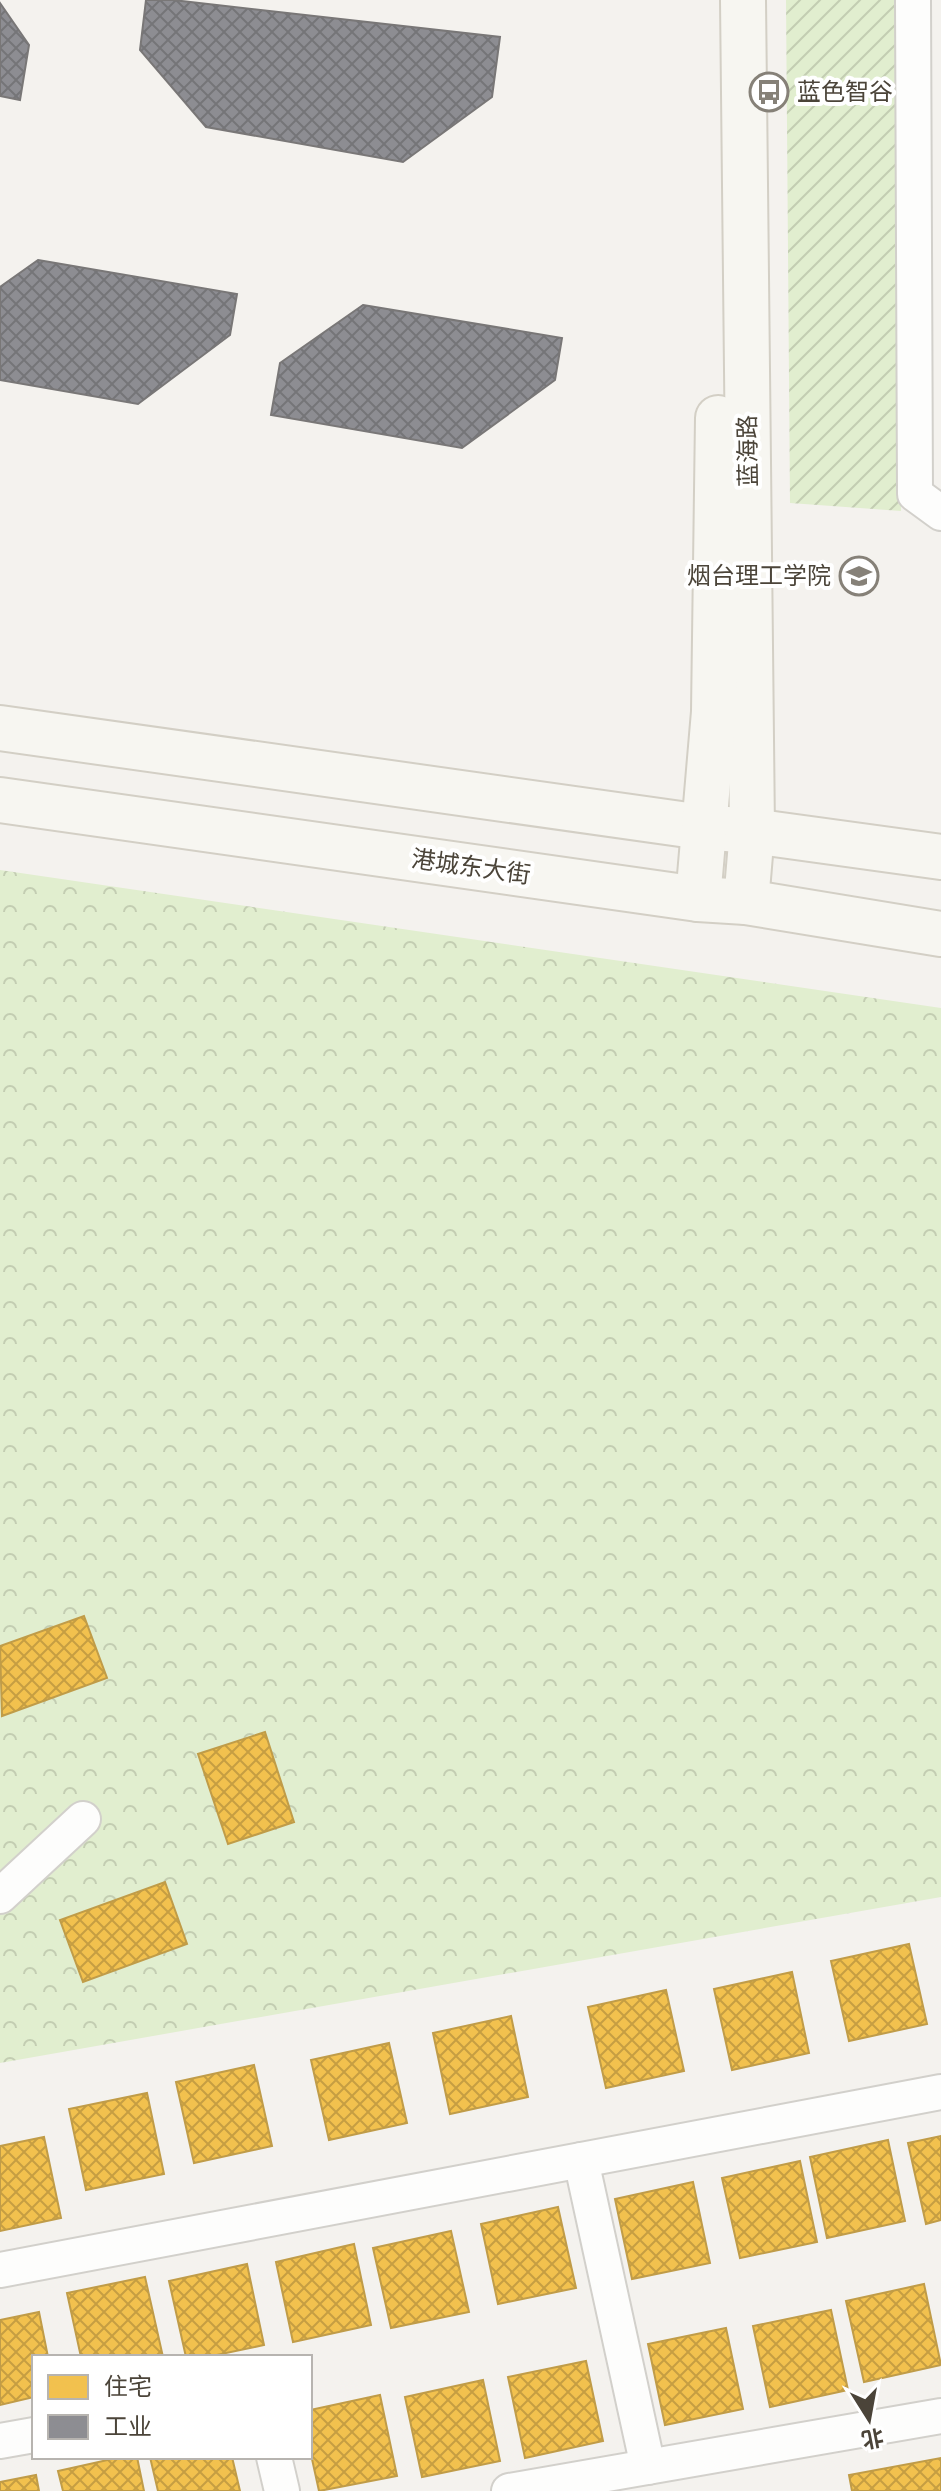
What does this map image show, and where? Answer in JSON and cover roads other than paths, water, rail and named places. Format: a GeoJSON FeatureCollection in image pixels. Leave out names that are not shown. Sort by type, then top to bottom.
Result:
{"type":"FeatureCollection","features":[{"type":"Feature","properties":{"kind":"main road","name":"蓝海路"},"geometry":{"type":"LineString","coordinates":[[698,899],[714,712],[719,374],[713,0]]}},
{"type":"Feature","properties":{"kind":"main road","name":"蓝海路"},"geometry":{"type":"LineString","coordinates":[[743,0],[752,831],[746,902]]}},
{"type":"Feature","properties":{"kind":"main road"},"geometry":{"type":"LineString","coordinates":[[0,728],[702,827],[941,857]]}},
{"type":"Feature","properties":{"kind":"main road","name":"港城东大街"},"geometry":{"type":"LineString","coordinates":[[0,800],[698,899],[746,902],[941,934]]}},
{"type":"Feature","properties":{"kind":"street"},"geometry":{"type":"LineString","coordinates":[[913,0],[915,494],[941,513]]}},
{"type":"Feature","properties":{"kind":"street"},"geometry":{"type":"LineString","coordinates":[[0,1896],[83,1819]]}},
{"type":"Feature","properties":{"kind":"street"},"geometry":{"type":"LineString","coordinates":[[0,2270],[941,2092]]}},
{"type":"Feature","properties":{"kind":"street"},"geometry":{"type":"LineString","coordinates":[[581,2160],[648,2467]]}},
{"type":"Feature","properties":{"kind":"street"},"geometry":{"type":"LineString","coordinates":[[509,2491],[941,2416]]}},
{"type":"Feature","properties":{"kind":"street"},"geometry":{"type":"LineString","coordinates":[[0,2441],[32,2435]]}},
{"type":"Feature","properties":{"kind":"street"},"geometry":{"type":"LineString","coordinates":[[274,2459],[282,2491]]}},
{"type":"Feature","properties":{"kind":"place","name":"蓝色智谷"},"geometry":{"type":"Point","coordinates":[769,92]}},
{"type":"Feature","properties":{"kind":"place","name":"烟台理工学院"},"geometry":{"type":"Point","coordinates":[859,576]}}]}
